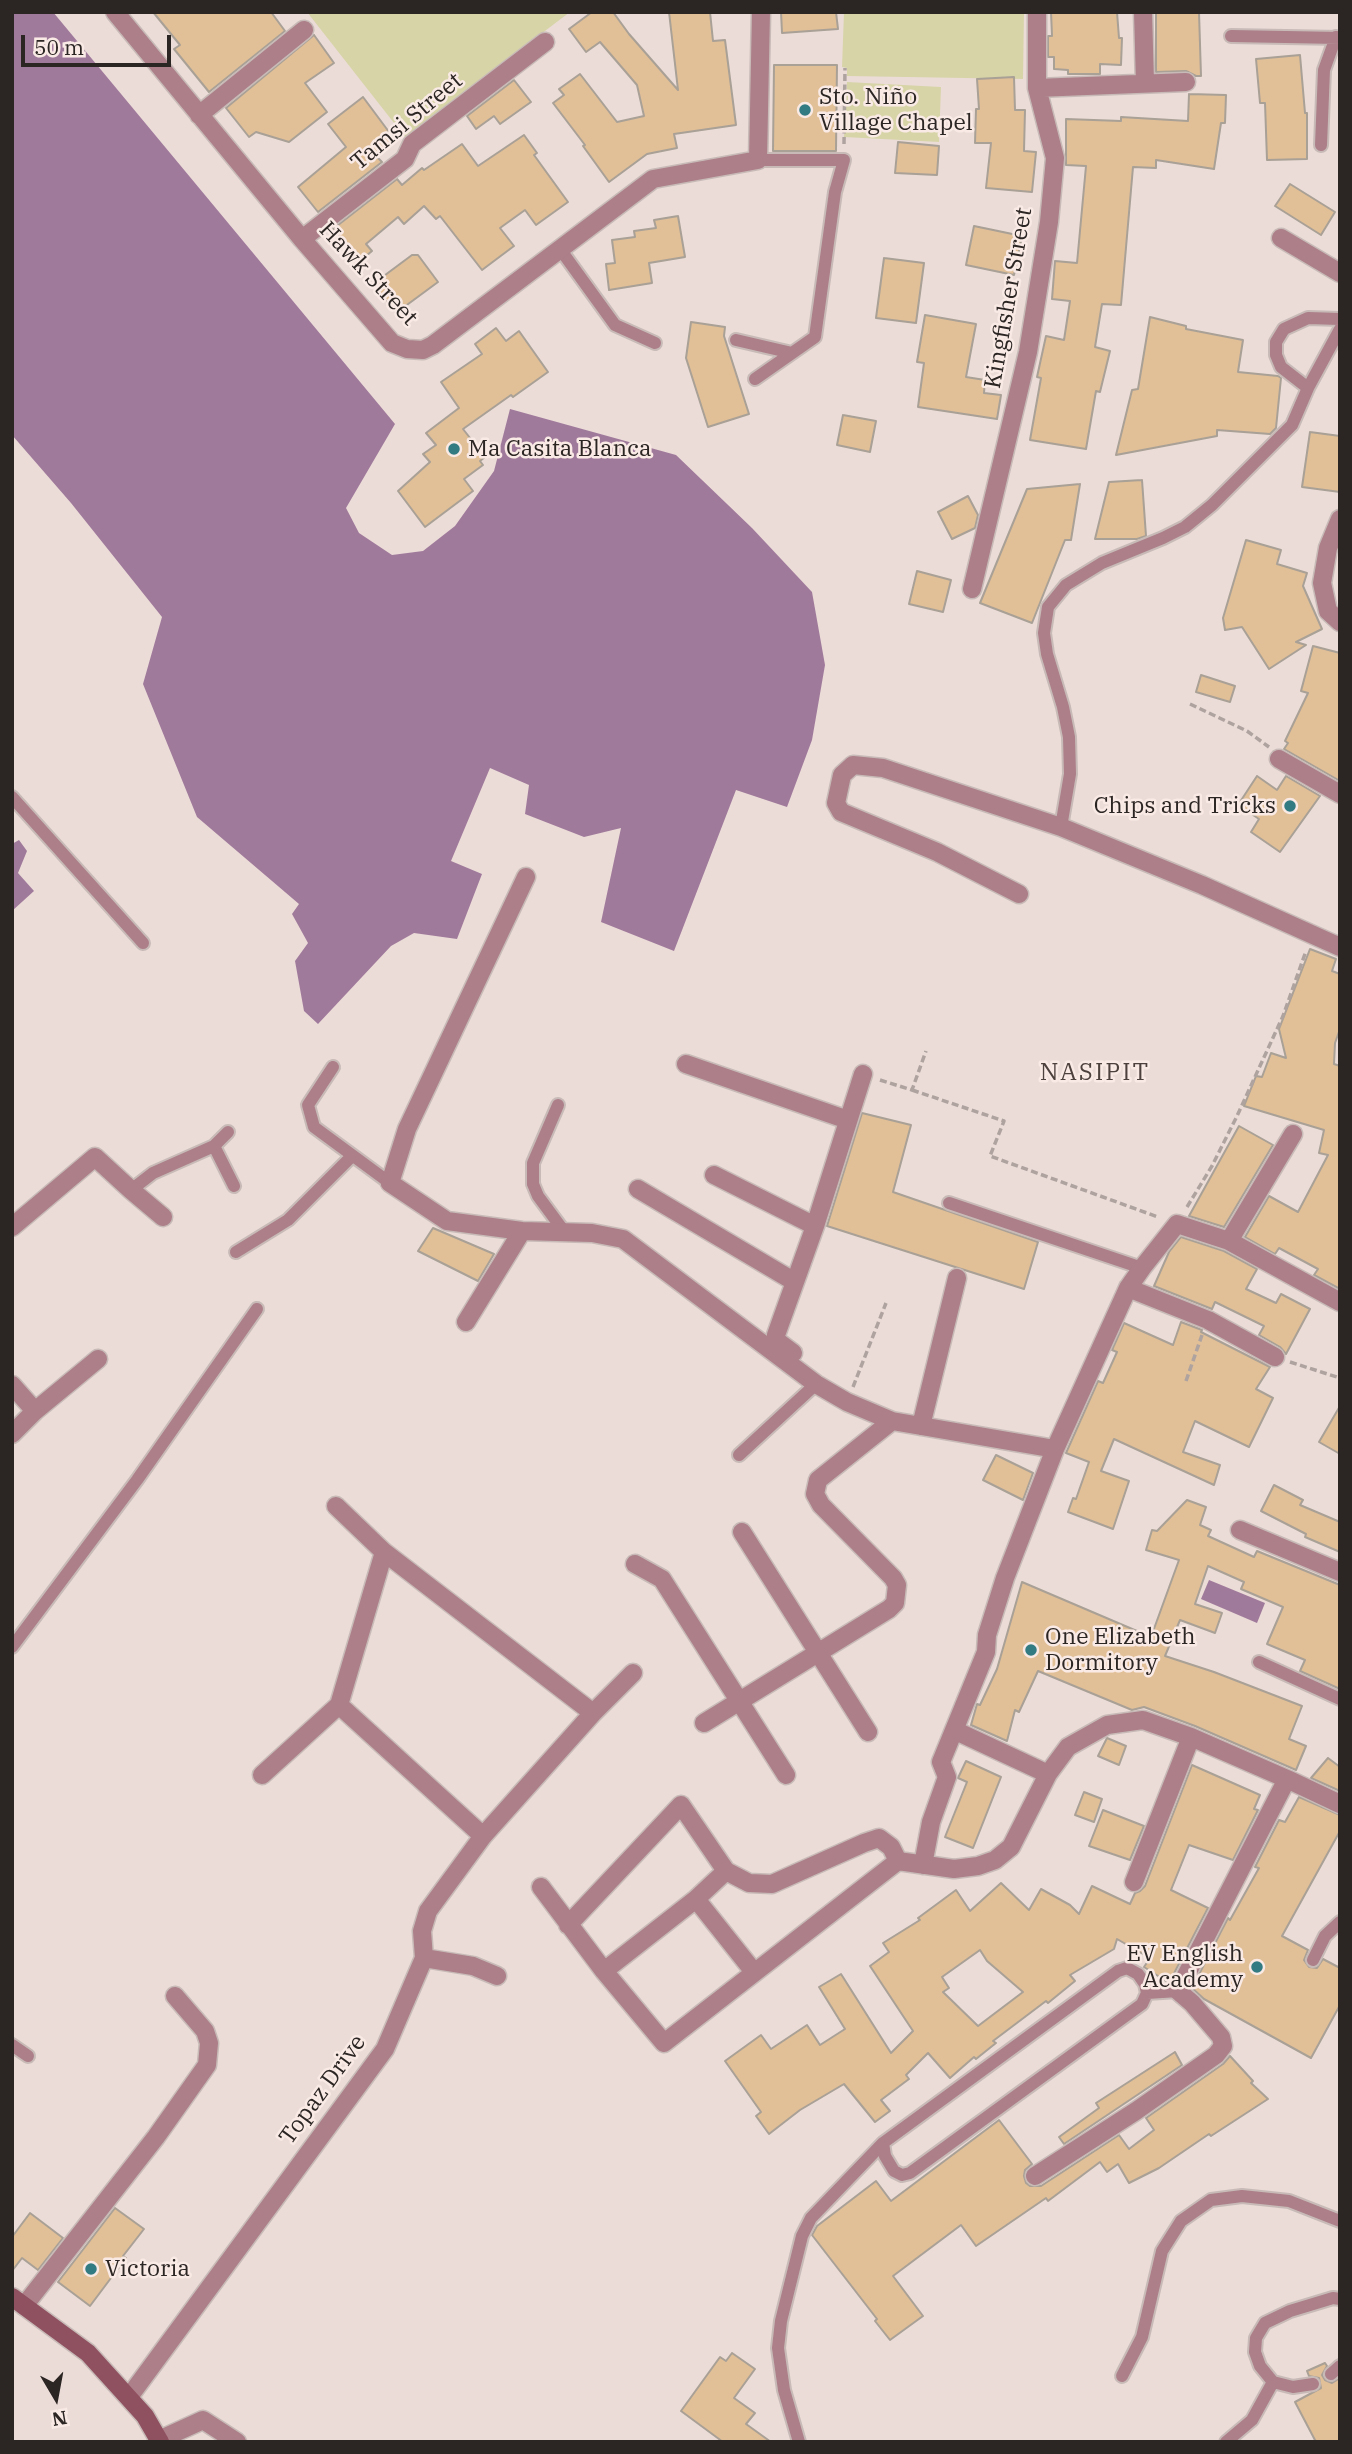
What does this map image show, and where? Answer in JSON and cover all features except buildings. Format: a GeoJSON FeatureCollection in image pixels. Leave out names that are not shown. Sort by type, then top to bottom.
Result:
{"type":"FeatureCollection","features":[{"type":"Feature","properties":{"kind":"main road"},"geometry":{"type":"LineString","coordinates":[[18,2302],[88,2353],[145,2416],[160,2441]]}},
{"type":"Feature","properties":{"kind":"street","name":"Hawk Street"},"geometry":{"type":"LineString","coordinates":[[115,12],[302,239],[392,343],[407,349],[423,350],[433,345],[653,179],[758,160]]}},
{"type":"Feature","properties":{"kind":"street"},"geometry":{"type":"LineString","coordinates":[[758,160],[761,12]]}},
{"type":"Feature","properties":{"kind":"street","name":"Kingfisher Street"},"geometry":{"type":"LineString","coordinates":[[972,589],[1028,352],[1049,222],[1055,158],[1037,88],[1037,12]]}},
{"type":"Feature","properties":{"kind":"street"},"geometry":{"type":"LineString","coordinates":[[1143,12],[1145,83]]}},
{"type":"Feature","properties":{"kind":"street"},"geometry":{"type":"LineString","coordinates":[[199,115],[304,30]]}},
{"type":"Feature","properties":{"kind":"street","name":"Tamsi Street"},"geometry":{"type":"LineString","coordinates":[[302,239],[405,159],[412,144],[545,42]]}},
{"type":"Feature","properties":{"kind":"street"},"geometry":{"type":"LineString","coordinates":[[1037,88],[1186,82]]}},
{"type":"Feature","properties":{"kind":"street"},"geometry":{"type":"LineString","coordinates":[[1281,238],[1340,272]]}},
{"type":"Feature","properties":{"kind":"street"},"geometry":{"type":"LineString","coordinates":[[1340,519],[1328,548],[1322,583],[1328,611],[1340,622]]}},
{"type":"Feature","properties":{"kind":"street"},"geometry":{"type":"LineString","coordinates":[[1279,759],[1340,794]]}},
{"type":"Feature","properties":{"kind":"street"},"geometry":{"type":"LineString","coordinates":[[1019,894],[937,852],[841,812],[836,803],[842,775],[853,765],[883,768],[1061,827],[1340,947]]}},
{"type":"Feature","properties":{"kind":"street"},"geometry":{"type":"LineString","coordinates":[[526,877],[412,1118],[390,1183],[447,1221],[522,1231],[592,1233],[623,1239],[816,1384],[840,1398],[892,1421],[1055,1449]]}},
{"type":"Feature","properties":{"kind":"street"},"geometry":{"type":"LineString","coordinates":[[686,1064],[848,1120]]}},
{"type":"Feature","properties":{"kind":"street"},"geometry":{"type":"LineString","coordinates":[[840,1398],[824,1378],[776,1338],[863,1074]]}},
{"type":"Feature","properties":{"kind":"street"},"geometry":{"type":"LineString","coordinates":[[1229,1241],[1293,1134]]}},
{"type":"Feature","properties":{"kind":"street"},"geometry":{"type":"LineString","coordinates":[[12,1227],[96,1157],[163,1217]]}},
{"type":"Feature","properties":{"kind":"street"},"geometry":{"type":"LineString","coordinates":[[714,1175],[815,1226]]}},
{"type":"Feature","properties":{"kind":"street"},"geometry":{"type":"LineString","coordinates":[[638,1189],[795,1282]]}},
{"type":"Feature","properties":{"kind":"street"},"geometry":{"type":"LineString","coordinates":[[923,1865],[931,1822],[947,1777],[941,1762],[986,1652],[987,1635],[1005,1578],[1055,1449],[1128,1288],[1142,1268],[1177,1224],[1229,1241],[1340,1302]]}},
{"type":"Feature","properties":{"kind":"street"},"geometry":{"type":"LineString","coordinates":[[466,1322],[522,1231]]}},
{"type":"Feature","properties":{"kind":"street"},"geometry":{"type":"LineString","coordinates":[[921,1426],[957,1278]]}},
{"type":"Feature","properties":{"kind":"street"},"geometry":{"type":"LineString","coordinates":[[1128,1288],[1208,1320],[1246,1349],[1275,1357]]}},
{"type":"Feature","properties":{"kind":"street"},"geometry":{"type":"LineString","coordinates":[[12,1434],[35,1411],[98,1359]]}},
{"type":"Feature","properties":{"kind":"street"},"geometry":{"type":"LineString","coordinates":[[12,1385],[35,1411]]}},
{"type":"Feature","properties":{"kind":"street"},"geometry":{"type":"LineString","coordinates":[[704,1723],[890,1609],[895,1603],[897,1585],[893,1578],[821,1506],[815,1494],[818,1480],[892,1421]]}},
{"type":"Feature","properties":{"kind":"street"},"geometry":{"type":"LineString","coordinates":[[335,1506],[384,1552],[593,1713]]}},
{"type":"Feature","properties":{"kind":"street"},"geometry":{"type":"LineString","coordinates":[[1240,1530],[1340,1572]]}},
{"type":"Feature","properties":{"kind":"street"},"geometry":{"type":"LineString","coordinates":[[742,1532],[868,1732]]}},
{"type":"Feature","properties":{"kind":"street"},"geometry":{"type":"LineString","coordinates":[[262,1775],[339,1705],[384,1552]]}},
{"type":"Feature","properties":{"kind":"street"},"geometry":{"type":"LineString","coordinates":[[635,1564],[662,1579],[786,1775]]}},
{"type":"Feature","properties":{"kind":"street","name":"Topaz Drive"},"geometry":{"type":"LineString","coordinates":[[129,2397],[385,2049],[424,1958],[422,1931],[428,1911],[483,1836],[593,1713],[633,1673]]}},
{"type":"Feature","properties":{"kind":"street"},"geometry":{"type":"LineString","coordinates":[[339,1705],[483,1836]]}},
{"type":"Feature","properties":{"kind":"street"},"geometry":{"type":"LineString","coordinates":[[541,1887],[604,1972],[664,2043],[898,1861],[954,1869],[995,1860],[1011,1847],[1048,1774],[1068,1747],[1107,1725],[1143,1720],[1191,1737],[1340,1804]]}},
{"type":"Feature","properties":{"kind":"street"},"geometry":{"type":"LineString","coordinates":[[954,1730],[1048,1774]]}},
{"type":"Feature","properties":{"kind":"street"},"geometry":{"type":"LineString","coordinates":[[1134,1882],[1191,1737]]}},
{"type":"Feature","properties":{"kind":"street"},"geometry":{"type":"LineString","coordinates":[[1035,2176],[1136,2111],[1216,2055],[1223,2046],[1221,2038],[1192,2003],[1178,1992],[1287,1779]]}},
{"type":"Feature","properties":{"kind":"street"},"geometry":{"type":"LineString","coordinates":[[568,1925],[681,1805],[726,1871],[749,1883],[772,1884],[879,1838],[891,1847],[898,1861]]}},
{"type":"Feature","properties":{"kind":"street"},"geometry":{"type":"LineString","coordinates":[[604,1972],[696,1899],[726,1871]]}},
{"type":"Feature","properties":{"kind":"street"},"geometry":{"type":"LineString","coordinates":[[696,1899],[754,1972]]}},
{"type":"Feature","properties":{"kind":"street"},"geometry":{"type":"LineString","coordinates":[[424,1958],[473,1966],[496,1976]]}},
{"type":"Feature","properties":{"kind":"street"},"geometry":{"type":"LineString","coordinates":[[18,2302],[156,2137],[206,2065],[209,2043],[205,2031],[175,1996]]}},
{"type":"Feature","properties":{"kind":"street"},"geometry":{"type":"LineString","coordinates":[[160,2441],[203,2420],[237,2442]]}},
{"type":"Feature","properties":{"kind":"lane"},"geometry":{"type":"LineString","coordinates":[[1231,36],[1338,38],[1324,70],[1321,145]]}},
{"type":"Feature","properties":{"kind":"lane"},"geometry":{"type":"LineString","coordinates":[[755,379],[815,337],[835,192],[844,160],[758,160]]}},
{"type":"Feature","properties":{"kind":"lane"},"geometry":{"type":"LineString","coordinates":[[561,249],[615,324],[655,343]]}},
{"type":"Feature","properties":{"kind":"lane"},"geometry":{"type":"LineString","coordinates":[[1308,388],[1281,368],[1276,355],[1276,342],[1284,329],[1308,318],[1340,319]]}},
{"type":"Feature","properties":{"kind":"lane"},"geometry":{"type":"LineString","coordinates":[[1061,827],[1070,774],[1069,737],[1047,654],[1044,633],[1048,607],[1066,585],[1102,563],[1185,527],[1212,505],[1292,425],[1308,388],[1340,329]]}},
{"type":"Feature","properties":{"kind":"lane"},"geometry":{"type":"LineString","coordinates":[[736,340],[792,353]]}},
{"type":"Feature","properties":{"kind":"lane"},"geometry":{"type":"LineString","coordinates":[[12,797],[143,943]]}},
{"type":"Feature","properties":{"kind":"lane"},"geometry":{"type":"LineString","coordinates":[[333,1067],[308,1105],[314,1127],[390,1183]]}},
{"type":"Feature","properties":{"kind":"lane"},"geometry":{"type":"LineString","coordinates":[[558,1105],[533,1163],[533,1184],[538,1196],[566,1234]]}},
{"type":"Feature","properties":{"kind":"lane"},"geometry":{"type":"LineString","coordinates":[[131,1190],[153,1172],[214,1146],[228,1132]]}},
{"type":"Feature","properties":{"kind":"lane"},"geometry":{"type":"LineString","coordinates":[[214,1146],[234,1186]]}},
{"type":"Feature","properties":{"kind":"lane"},"geometry":{"type":"LineString","coordinates":[[236,1252],[288,1220],[352,1156]]}},
{"type":"Feature","properties":{"kind":"lane"},"geometry":{"type":"LineString","coordinates":[[949,1203],[1142,1268]]}},
{"type":"Feature","properties":{"kind":"lane"},"geometry":{"type":"LineString","coordinates":[[12,1647],[137,1480],[257,1308]]}},
{"type":"Feature","properties":{"kind":"lane"},"geometry":{"type":"LineString","coordinates":[[739,1455],[816,1384]]}},
{"type":"Feature","properties":{"kind":"lane"},"geometry":{"type":"LineString","coordinates":[[1259,1662],[1340,1699]]}},
{"type":"Feature","properties":{"kind":"lane"},"geometry":{"type":"LineString","coordinates":[[1313,1960],[1325,1936],[1340,1922]]}},
{"type":"Feature","properties":{"kind":"lane"},"geometry":{"type":"LineString","coordinates":[[799,2442],[784,2390],[778,2348],[781,2321],[802,2236],[811,2218],[883,2143],[1118,1971],[1127,1968],[1138,1974],[1145,1984],[1147,1993],[1142,2004],[910,2173],[902,2175],[894,2171],[885,2156],[883,2143]]}},
{"type":"Feature","properties":{"kind":"lane"},"geometry":{"type":"LineString","coordinates":[[1147,1993],[1178,1992]]}},
{"type":"Feature","properties":{"kind":"lane"},"geometry":{"type":"LineString","coordinates":[[12,2045],[28,2056]]}},
{"type":"Feature","properties":{"kind":"lane"},"geometry":{"type":"LineString","coordinates":[[1122,2376],[1142,2337],[1162,2251],[1181,2221],[1211,2200],[1242,2196],[1289,2201],[1340,2221]]}},
{"type":"Feature","properties":{"kind":"lane"},"geometry":{"type":"LineString","coordinates":[[1313,2384],[1293,2387],[1273,2382],[1259,2366],[1255,2352],[1256,2339],[1265,2323],[1290,2311],[1333,2298],[1340,2299]]}},
{"type":"Feature","properties":{"kind":"lane"},"geometry":{"type":"LineString","coordinates":[[1226,2442],[1252,2420],[1273,2382]]}},
{"type":"Feature","properties":{"kind":"path"},"geometry":{"type":"LineString","coordinates":[[844,160],[845,68]]}},
{"type":"Feature","properties":{"kind":"path"},"geometry":{"type":"LineString","coordinates":[[1190,704],[1265,743],[1279,759]]}},
{"type":"Feature","properties":{"kind":"path"},"geometry":{"type":"LineString","coordinates":[[863,1074],[1004,1121],[990,1156],[1177,1224],[1212,1166],[1237,1116],[1283,1016],[1312,934]]}},
{"type":"Feature","properties":{"kind":"path"},"geometry":{"type":"LineString","coordinates":[[912,1090],[926,1051]]}},
{"type":"Feature","properties":{"kind":"path"},"geometry":{"type":"LineString","coordinates":[[840,1398],[886,1303]]}},
{"type":"Feature","properties":{"kind":"path"},"geometry":{"type":"LineString","coordinates":[[1186,1381],[1208,1320]]}},
{"type":"Feature","properties":{"kind":"path"},"geometry":{"type":"LineString","coordinates":[[1275,1357],[1340,1378]]}},
{"type":"Feature","properties":{"kind":"shaded area"},"geometry":{"type":"Polygon","coordinates":[[[12,12],[53,12],[395,424],[346,508],[359,533],[392,555],[423,551],[455,526],[494,471],[510,409],[676,455],[752,528],[812,592],[825,665],[812,740],[787,807],[736,790],[674,951],[601,922],[621,828],[584,837],[525,814],[529,785],[490,768],[451,861],[482,874],[457,939],[414,933],[391,946],[318,1024],[304,1011],[295,961],[308,943],[292,914],[299,904],[197,817],[143,684],[162,617],[71,503],[12,435],[12,12]]]}},
{"type":"Feature","properties":{"kind":"shaded area"},"geometry":{"type":"Polygon","coordinates":[[[307,12],[570,12],[405,137],[307,12]]]}},
{"type":"Feature","properties":{"kind":"shaded area"},"geometry":{"type":"Polygon","coordinates":[[[844,12],[1024,12],[1023,79],[847,76],[847,68],[842,67],[844,12]]]}},
{"type":"Feature","properties":{"kind":"shaded area"},"geometry":{"type":"Polygon","coordinates":[[[847,82],[941,87],[939,142],[844,137],[847,82]]]}},
{"type":"Feature","properties":{"kind":"shaded area"},"geometry":{"type":"Polygon","coordinates":[[[19,840],[27,851],[18,873],[34,891],[12,911],[12,844],[19,840]]]}},
{"type":"Feature","properties":{"kind":"shaded area"},"geometry":{"type":"Polygon","coordinates":[[[1209,1580],[1265,1603],[1257,1623],[1201,1599],[1209,1580]]]}},
{"type":"Feature","properties":{"kind":"place","name":"Sto. Niño Village Chapel"},"geometry":{"type":"Point","coordinates":[805,110]}},
{"type":"Feature","properties":{"kind":"place","name":"Ma Casita Blanca"},"geometry":{"type":"Point","coordinates":[454,449]}},
{"type":"Feature","properties":{"kind":"place","name":"Chips and Tricks"},"geometry":{"type":"Point","coordinates":[1290,806]}},
{"type":"Feature","properties":{"kind":"place","name":"One Elizabeth Dormitory"},"geometry":{"type":"Point","coordinates":[1031,1650]}},
{"type":"Feature","properties":{"kind":"place","name":"EV English Academy"},"geometry":{"type":"Point","coordinates":[1257,1967]}},
{"type":"Feature","properties":{"kind":"place","name":"Victoria"},"geometry":{"type":"Point","coordinates":[91,2269]}},
{"type":"Feature","properties":{"kind":"district","name":"NASIPIT"},"geometry":{"type":"Point","coordinates":[1095,1073]}}]}
